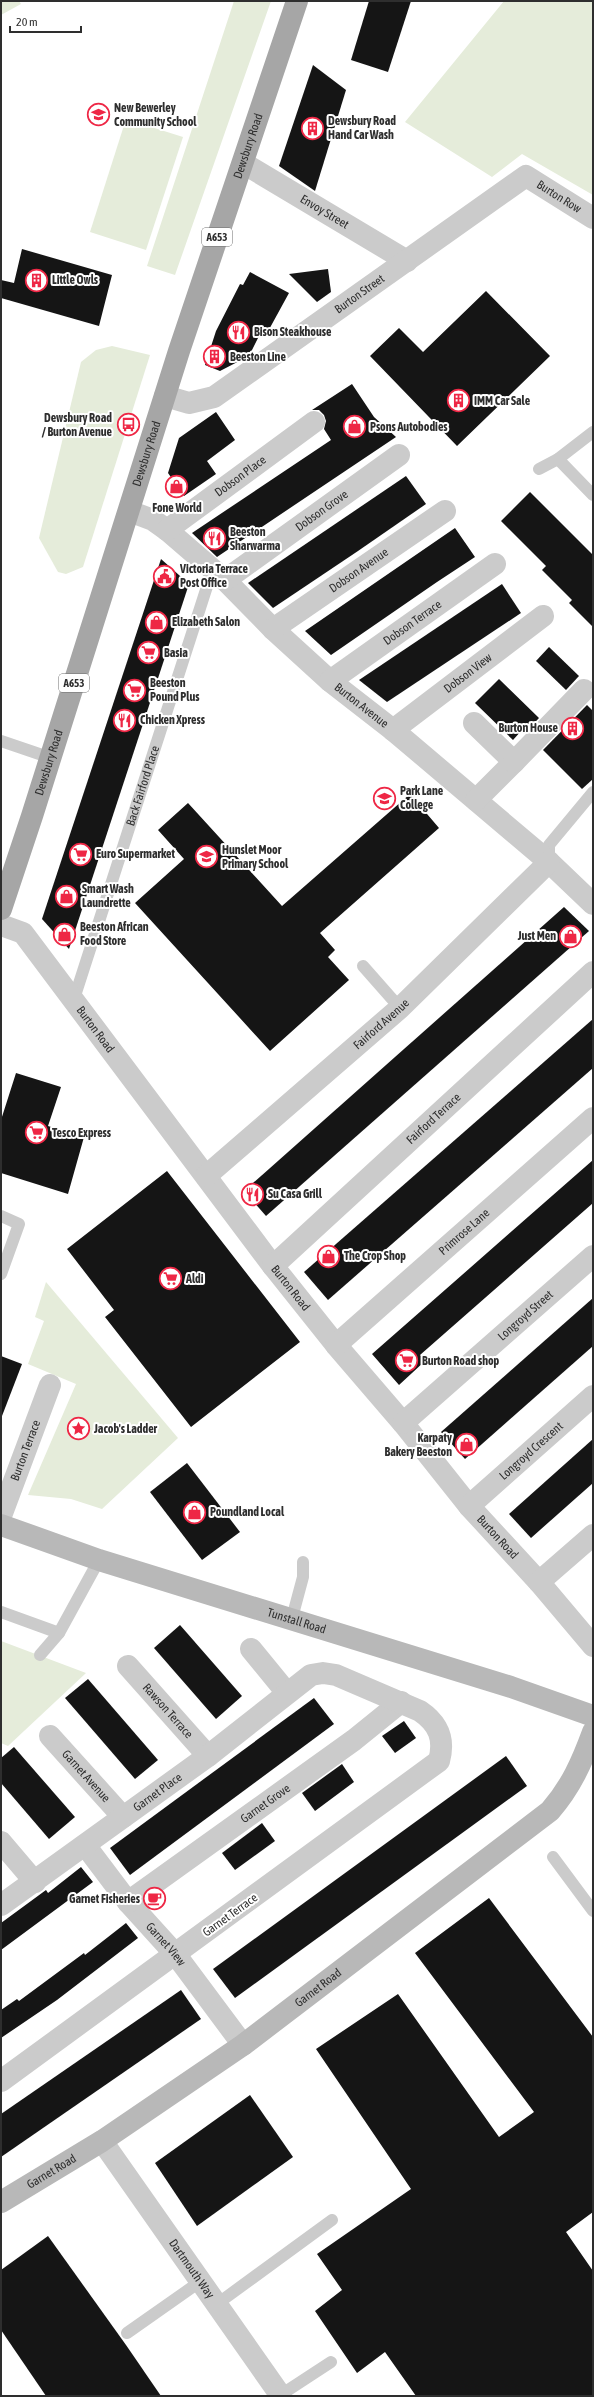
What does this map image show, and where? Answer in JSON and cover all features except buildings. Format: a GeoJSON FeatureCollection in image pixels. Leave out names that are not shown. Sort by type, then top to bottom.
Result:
{"type":"FeatureCollection","features":[{"type":"Feature","properties":{"kind":"main road","name":"Dewsbury Road"},"geometry":{"type":"LineString","coordinates":[[1,909],[51,758],[165,396],[297,1]]}},
{"type":"Feature","properties":{"kind":"street","name":"Envoy Street"},"geometry":{"type":"LineString","coordinates":[[243,162],[407,261]]}},
{"type":"Feature","properties":{"kind":"street","name":"Burton Street"},"geometry":{"type":"LineString","coordinates":[[165,396],[189,402],[214,396],[526,176]]}},
{"type":"Feature","properties":{"kind":"street","name":"Burton Row"},"geometry":{"type":"LineString","coordinates":[[526,176],[593,218]]}},
{"type":"Feature","properties":{"kind":"street","name":"Dobson Place"},"geometry":{"type":"LineString","coordinates":[[167,530],[314,422]]}},
{"type":"Feature","properties":{"kind":"street","name":"Dobson Grove"},"geometry":{"type":"LineString","coordinates":[[218,576],[399,455]]}},
{"type":"Feature","properties":{"kind":"street","name":"Burton Avenue"},"geometry":{"type":"LineString","coordinates":[[129,511],[153,520],[167,530],[330,681],[393,730],[476,800],[549,862],[593,904]]}},
{"type":"Feature","properties":{"kind":"street","name":"Dobson Avenue"},"geometry":{"type":"LineString","coordinates":[[273,629],[445,511]]}},
{"type":"Feature","properties":{"kind":"street","name":"Dobson Terrace"},"geometry":{"type":"LineString","coordinates":[[330,681],[495,564]]}},
{"type":"Feature","properties":{"kind":"street","name":"Dobson View"},"geometry":{"type":"LineString","coordinates":[[393,730],[543,616]]}},
{"type":"Feature","properties":{"kind":"street"},"geometry":{"type":"LineString","coordinates":[[476,800],[584,690]]}},
{"type":"Feature","properties":{"kind":"street"},"geometry":{"type":"LineString","coordinates":[[474,723],[514,762]]}},
{"type":"Feature","properties":{"kind":"street","name":"Fairford Avenue"},"geometry":{"type":"LineString","coordinates":[[206,1176],[400,1008],[549,862]]}},
{"type":"Feature","properties":{"kind":"street","name":"Burton Road"},"geometry":{"type":"LineString","coordinates":[[1,925],[23,933],[273,1266],[336,1345],[403,1423],[469,1506],[539,1582],[593,1646]]}},
{"type":"Feature","properties":{"kind":"street","name":"Fairford Terrace"},"geometry":{"type":"LineString","coordinates":[[273,1266],[593,972]]}},
{"type":"Feature","properties":{"kind":"street","name":"Primrose Lane"},"geometry":{"type":"LineString","coordinates":[[336,1345],[593,1118]]}},
{"type":"Feature","properties":{"kind":"street","name":"Longroyd Street"},"geometry":{"type":"LineString","coordinates":[[403,1423],[593,1256]]}},
{"type":"Feature","properties":{"kind":"street","name":"Burton Terrace"},"geometry":{"type":"LineString","coordinates":[[1,1516],[50,1385]]}},
{"type":"Feature","properties":{"kind":"street","name":"Longroyd Crescent"},"geometry":{"type":"LineString","coordinates":[[469,1506],[593,1396]]}},
{"type":"Feature","properties":{"kind":"street","name":"Tunstall Road"},"geometry":{"type":"LineString","coordinates":[[1,1525],[100,1560],[292,1618],[510,1687],[593,1716]]}},
{"type":"Feature","properties":{"kind":"street"},"geometry":{"type":"LineString","coordinates":[[539,1582],[593,1535]]}},
{"type":"Feature","properties":{"kind":"street"},"geometry":{"type":"LineString","coordinates":[[251,1650],[287,1692]]}},
{"type":"Feature","properties":{"kind":"street","name":"Rawson Terrace"},"geometry":{"type":"LineString","coordinates":[[128,1666],[208,1756]]}},
{"type":"Feature","properties":{"kind":"street","name":"Garnet Place"},"geometry":{"type":"LineString","coordinates":[[1,1905],[208,1756],[287,1692],[311,1675],[323,1673],[336,1675],[401,1702]]}},
{"type":"Feature","properties":{"kind":"street","name":"Garnet Terrace"},"geometry":{"type":"LineString","coordinates":[[1,2081],[176,1955],[439,1761],[442,1750],[441,1738],[437,1727],[430,1717],[401,1702]]}},
{"type":"Feature","properties":{"kind":"street","name":"Garnet Grove"},"geometry":{"type":"LineString","coordinates":[[128,1902],[347,1744],[401,1702]]}},
{"type":"Feature","properties":{"kind":"street","name":"Garnet Road"},"geometry":{"type":"LineString","coordinates":[[1,2202],[102,2141],[243,2045],[550,1811],[566,1792],[576,1776],[593,1732]]}},
{"type":"Feature","properties":{"kind":"street","name":"Garnet Avenue"},"geometry":{"type":"LineString","coordinates":[[50,1736],[123,1817]]}},
{"type":"Feature","properties":{"kind":"street"},"geometry":{"type":"LineString","coordinates":[[1,1842],[35,1882]]}},
{"type":"Feature","properties":{"kind":"street","name":"Garnet View"},"geometry":{"type":"LineString","coordinates":[[85,1845],[128,1902],[176,1955],[243,2045]]}},
{"type":"Feature","properties":{"kind":"street","name":"Dartmouth Way"},"geometry":{"type":"LineString","coordinates":[[102,2141],[280,2396]]}},
{"type":"Feature","properties":{"kind":"lane"},"geometry":{"type":"LineString","coordinates":[[540,469],[558,459],[593,432]]}},
{"type":"Feature","properties":{"kind":"lane"},"geometry":{"type":"LineString","coordinates":[[558,459],[593,495]]}},
{"type":"Feature","properties":{"kind":"lane","name":"Back Fairford Place"},"geometry":{"type":"LineString","coordinates":[[74,999],[218,576]]}},
{"type":"Feature","properties":{"kind":"lane"},"geometry":{"type":"LineString","coordinates":[[1,741],[51,758]]}},
{"type":"Feature","properties":{"kind":"lane"},"geometry":{"type":"LineString","coordinates":[[549,862],[549,845],[593,792]]}},
{"type":"Feature","properties":{"kind":"lane"},"geometry":{"type":"LineString","coordinates":[[362,966],[400,1008]]}},
{"type":"Feature","properties":{"kind":"lane"},"geometry":{"type":"LineString","coordinates":[[1,1216],[19,1224],[1,1274]]}},
{"type":"Feature","properties":{"kind":"lane"},"geometry":{"type":"LineString","coordinates":[[40,1655],[59,1633],[100,1560]]}},
{"type":"Feature","properties":{"kind":"lane"},"geometry":{"type":"LineString","coordinates":[[292,1618],[303,1577],[303,1562]]}},
{"type":"Feature","properties":{"kind":"lane"},"geometry":{"type":"LineString","coordinates":[[1,1612],[59,1633]]}},
{"type":"Feature","properties":{"kind":"lane"},"geometry":{"type":"LineString","coordinates":[[553,1856],[593,1911]]}},
{"type":"Feature","properties":{"kind":"lane"},"geometry":{"type":"LineString","coordinates":[[217,2304],[332,2220]]}},
{"type":"Feature","properties":{"kind":"lane"},"geometry":{"type":"LineString","coordinates":[[127,2333],[201,2281]]}},
{"type":"Feature","properties":{"kind":"lane"},"geometry":{"type":"LineString","coordinates":[[280,2396],[331,2362]]}},
{"type":"Feature","properties":{"kind":"green space"},"geometry":{"type":"Polygon","coordinates":[[[1,1],[19,1],[21,4],[1,15],[1,1]]]}},
{"type":"Feature","properties":{"kind":"green space"},"geometry":{"type":"Polygon","coordinates":[[[234,1],[271,1],[175,275],[147,266],[234,1]]]}},
{"type":"Feature","properties":{"kind":"green space"},"geometry":{"type":"Polygon","coordinates":[[[504,1],[593,1],[593,195],[522,154],[492,177],[405,122],[504,1]]]}},
{"type":"Feature","properties":{"kind":"green space"},"geometry":{"type":"Polygon","coordinates":[[[126,119],[183,137],[146,250],[90,232],[126,119]]]}},
{"type":"Feature","properties":{"kind":"green space"},"geometry":{"type":"Polygon","coordinates":[[[112,346],[150,355],[83,567],[66,574],[58,572],[39,538],[81,362],[96,350],[112,346]]]}},
{"type":"Feature","properties":{"kind":"green space"},"geometry":{"type":"Polygon","coordinates":[[[46,1282],[178,1438],[102,1509],[71,1499],[28,1495],[76,1384],[28,1364],[44,1321],[35,1317],[46,1282]]]}},
{"type":"Feature","properties":{"kind":"green space"},"geometry":{"type":"Polygon","coordinates":[[[1,1641],[86,1673],[8,1746],[1,1743],[1,1641]]]}},
{"type":"Feature","properties":{"kind":"place","name":"New Bewerley Community School"},"geometry":{"type":"Point","coordinates":[99,115]}},
{"type":"Feature","properties":{"kind":"place","name":"Dewsbury Road Hand Car Wash"},"geometry":{"type":"Point","coordinates":[313,128]}},
{"type":"Feature","properties":{"kind":"place","name":"Little Owls"},"geometry":{"type":"Point","coordinates":[37,280]}},
{"type":"Feature","properties":{"kind":"place","name":"Bison Steakhouse"},"geometry":{"type":"Point","coordinates":[239,332]}},
{"type":"Feature","properties":{"kind":"place","name":"Beeston Line"},"geometry":{"type":"Point","coordinates":[215,357]}},
{"type":"Feature","properties":{"kind":"place","name":"IMM Car Sale"},"geometry":{"type":"Point","coordinates":[459,401]}},
{"type":"Feature","properties":{"kind":"place","name":"Dewsbury Road / Burton Avenue"},"geometry":{"type":"Point","coordinates":[128,425]}},
{"type":"Feature","properties":{"kind":"place","name":"Psons Autobodies"},"geometry":{"type":"Point","coordinates":[354,427]}},
{"type":"Feature","properties":{"kind":"place","name":"Fone World"},"geometry":{"type":"Point","coordinates":[177,487]}},
{"type":"Feature","properties":{"kind":"place","name":"Beeston Sharwarma"},"geometry":{"type":"Point","coordinates":[215,539]}},
{"type":"Feature","properties":{"kind":"place","name":"Victoria Terrace Post Office"},"geometry":{"type":"Point","coordinates":[165,576]}},
{"type":"Feature","properties":{"kind":"place","name":"Elizabeth Salon"},"geometry":{"type":"Point","coordinates":[157,622]}},
{"type":"Feature","properties":{"kind":"place","name":"Basia"},"geometry":{"type":"Point","coordinates":[148,653]}},
{"type":"Feature","properties":{"kind":"place","name":"Beeston Pound Plus"},"geometry":{"type":"Point","coordinates":[135,690]}},
{"type":"Feature","properties":{"kind":"place","name":"Chicken Xpress"},"geometry":{"type":"Point","coordinates":[125,720]}},
{"type":"Feature","properties":{"kind":"place","name":"Burton House"},"geometry":{"type":"Point","coordinates":[573,728]}},
{"type":"Feature","properties":{"kind":"place","name":"Park Lane College"},"geometry":{"type":"Point","coordinates":[385,798]}},
{"type":"Feature","properties":{"kind":"place","name":"Euro Supermarket"},"geometry":{"type":"Point","coordinates":[81,854]}},
{"type":"Feature","properties":{"kind":"place","name":"Hunslet Moor Primary School"},"geometry":{"type":"Point","coordinates":[207,857]}},
{"type":"Feature","properties":{"kind":"place","name":"Smart Wash Laundrette"},"geometry":{"type":"Point","coordinates":[67,896]}},
{"type":"Feature","properties":{"kind":"place","name":"Beeston African Food Store"},"geometry":{"type":"Point","coordinates":[64,934]}},
{"type":"Feature","properties":{"kind":"place","name":"Just Men"},"geometry":{"type":"Point","coordinates":[571,936]}},
{"type":"Feature","properties":{"kind":"place","name":"Tesco Express"},"geometry":{"type":"Point","coordinates":[36,1133]}},
{"type":"Feature","properties":{"kind":"place","name":"Su Casa Grill"},"geometry":{"type":"Point","coordinates":[253,1194]}},
{"type":"Feature","properties":{"kind":"place","name":"The Crop Shop"},"geometry":{"type":"Point","coordinates":[329,1256]}},
{"type":"Feature","properties":{"kind":"place","name":"Aldi"},"geometry":{"type":"Point","coordinates":[171,1279]}},
{"type":"Feature","properties":{"kind":"place","name":"Burton Road shop"},"geometry":{"type":"Point","coordinates":[407,1361]}},
{"type":"Feature","properties":{"kind":"place","name":"Jacob's Ladder"},"geometry":{"type":"Point","coordinates":[79,1429]}},
{"type":"Feature","properties":{"kind":"place","name":"Karpaty Bakery Beeston"},"geometry":{"type":"Point","coordinates":[467,1445]}},
{"type":"Feature","properties":{"kind":"place","name":"Poundland Local"},"geometry":{"type":"Point","coordinates":[195,1512]}},
{"type":"Feature","properties":{"kind":"place","name":"Garnet Fisheries"},"geometry":{"type":"Point","coordinates":[155,1899]}}]}
